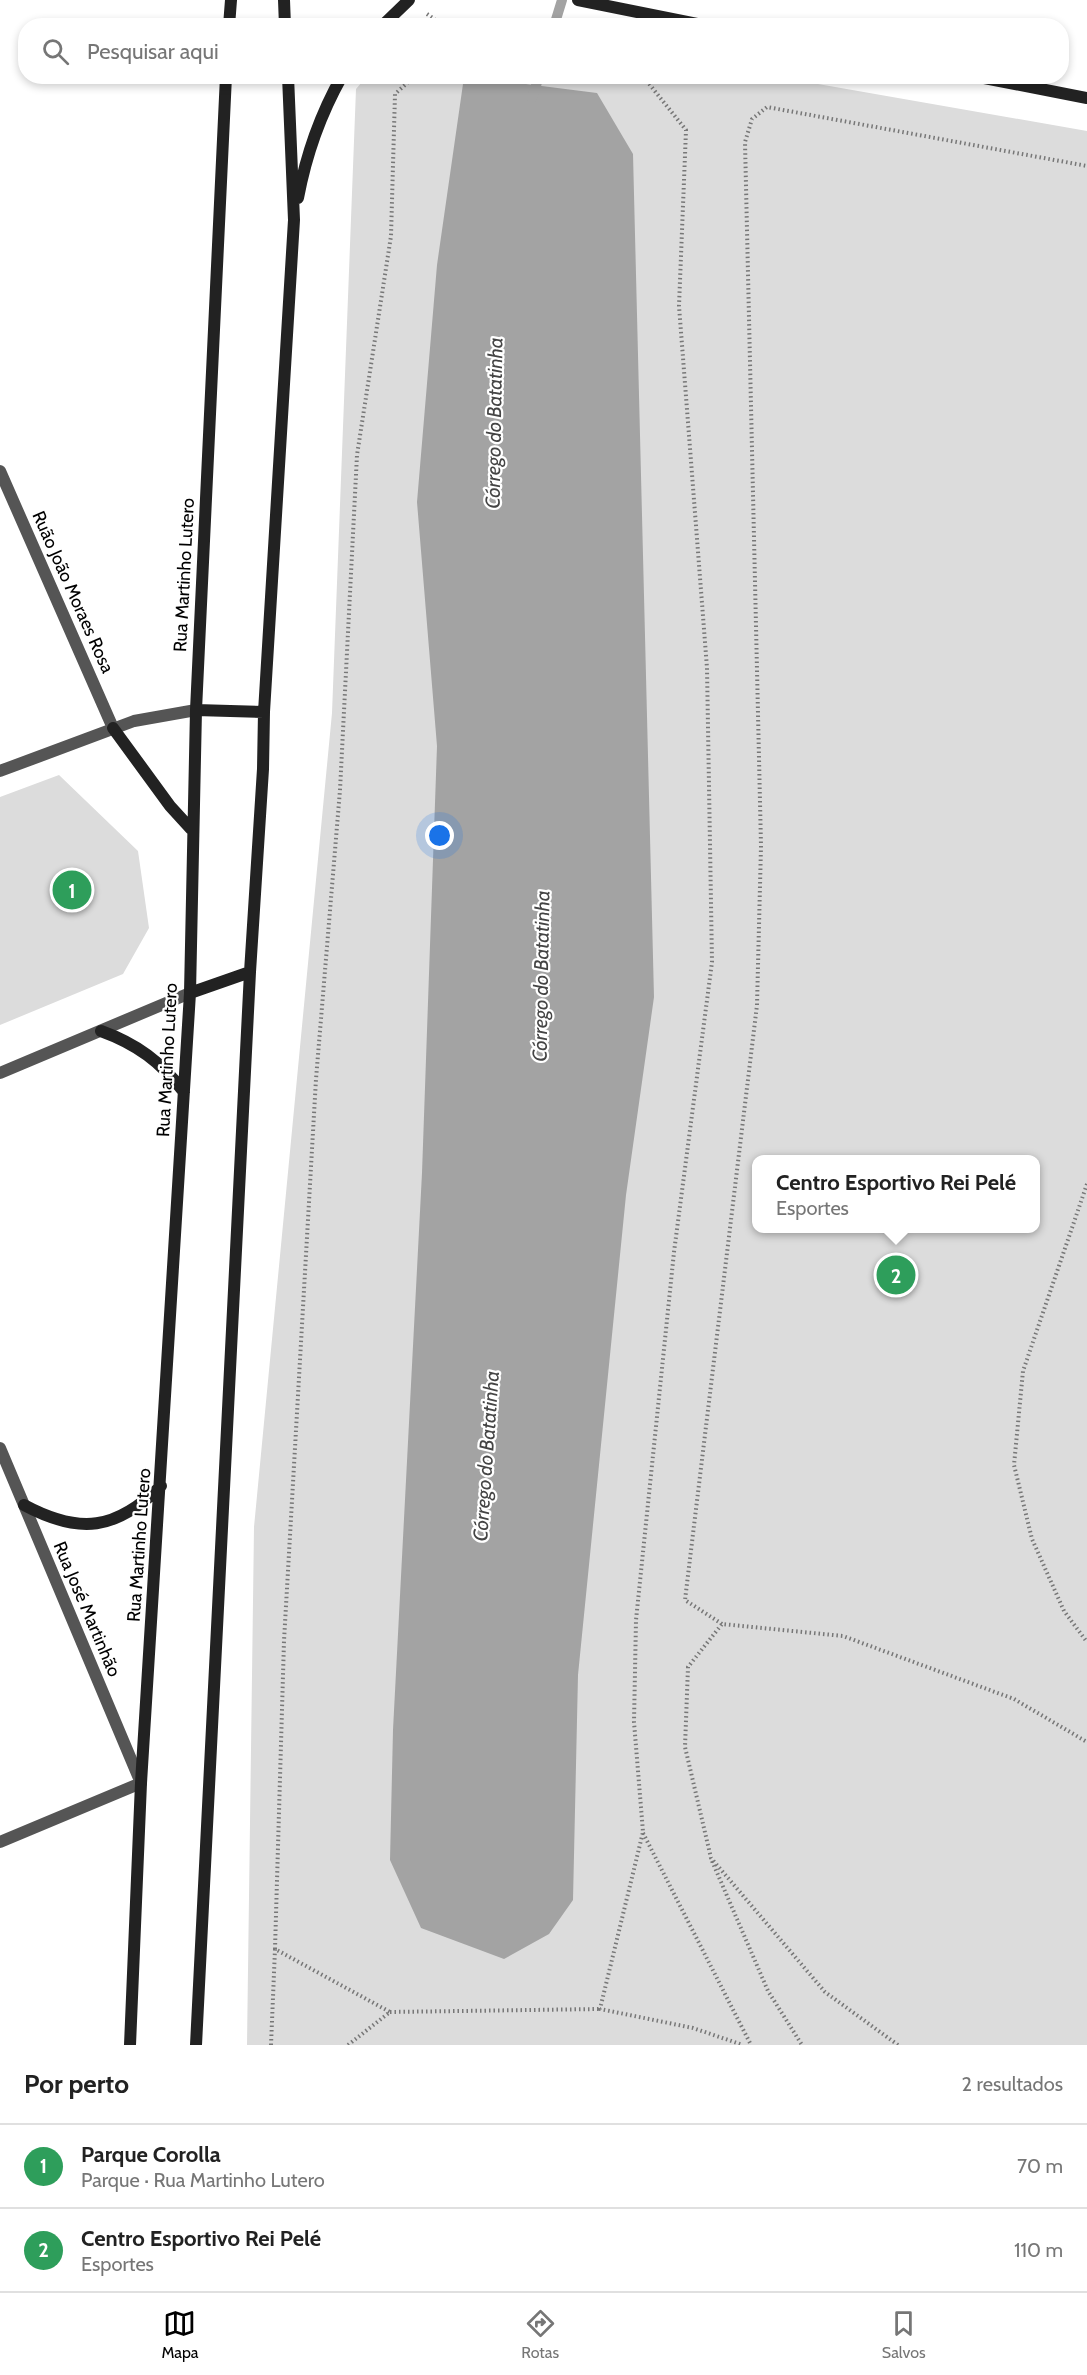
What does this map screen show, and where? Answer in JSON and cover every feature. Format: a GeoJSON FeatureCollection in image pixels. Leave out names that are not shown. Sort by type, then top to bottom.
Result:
{"type":"FeatureCollection","features":[{"type":"Feature","properties":{"kind":"main road"},"geometry":{"type":"LineString","coordinates":[[230,18],[231,0]]}},
{"type":"Feature","properties":{"kind":"main road"},"geometry":{"type":"LineString","coordinates":[[284,0],[285,18]]}},
{"type":"Feature","properties":{"kind":"main road"},"geometry":{"type":"LineString","coordinates":[[390,18],[409,0]]}},
{"type":"Feature","properties":{"kind":"main road"},"geometry":{"type":"LineString","coordinates":[[578,0],[667,18]]}},
{"type":"Feature","properties":{"kind":"main road","name":"Rua Martinho Lutero"},"geometry":{"type":"LineString","coordinates":[[130,2045],[141,1783],[190,993],[191,829],[226,84]]}},
{"type":"Feature","properties":{"kind":"main road"},"geometry":{"type":"LineString","coordinates":[[196,2045],[250,972],[294,220],[288,84]]}},
{"type":"Feature","properties":{"kind":"main road"},"geometry":{"type":"LineString","coordinates":[[294,220],[305,160],[328,99],[337,84]]}},
{"type":"Feature","properties":{"kind":"main road"},"geometry":{"type":"LineString","coordinates":[[1015,84],[1087,98]]}},
{"type":"Feature","properties":{"kind":"main road"},"geometry":{"type":"LineString","coordinates":[[196,710],[264,712]]}},
{"type":"Feature","properties":{"kind":"main road"},"geometry":{"type":"LineString","coordinates":[[113,728],[170,806],[191,829]]}},
{"type":"Feature","properties":{"kind":"main road"},"geometry":{"type":"LineString","coordinates":[[190,993],[250,972]]}},
{"type":"Feature","properties":{"kind":"main road"},"geometry":{"type":"LineString","coordinates":[[101,1030],[124,1039],[149,1053],[184,1092]]}},
{"type":"Feature","properties":{"kind":"main road"},"geometry":{"type":"LineString","coordinates":[[24,1505],[51,1519],[81,1525],[111,1521],[139,1508],[161,1486]]}},
{"type":"Feature","properties":{"kind":"street","name":"Ruão João Moraes Rosa"},"geometry":{"type":"LineString","coordinates":[[0,471],[113,728]]}},
{"type":"Feature","properties":{"kind":"street"},"geometry":{"type":"LineString","coordinates":[[0,771],[113,728],[168,714],[196,710]]}},
{"type":"Feature","properties":{"kind":"street"},"geometry":{"type":"LineString","coordinates":[[0,1073],[190,993]]}},
{"type":"Feature","properties":{"kind":"street","name":"Rua José Martinhão"},"geometry":{"type":"LineString","coordinates":[[0,1448],[141,1783]]}},
{"type":"Feature","properties":{"kind":"street"},"geometry":{"type":"LineString","coordinates":[[0,1842],[141,1783]]}},
{"type":"Feature","properties":{"kind":"path"},"geometry":{"type":"LineString","coordinates":[[271,2045],[276,1949],[284,1641],[316,1079],[340,790],[357,455],[391,236],[395,94],[406,84]]}},
{"type":"Feature","properties":{"kind":"path"},"geometry":{"type":"LineString","coordinates":[[600,2009],[643,1832],[634,1722],[636,1620],[674,1252],[712,962],[707,668],[679,306],[686,130],[649,84]]}},
{"type":"Feature","properties":{"kind":"path"},"geometry":{"type":"LineString","coordinates":[[1087,166],[767,107],[752,119],[745,142],[761,846],[757,1005],[685,1600],[722,1624],[843,1636],[1014,1700],[1087,1742]]}},
{"type":"Feature","properties":{"kind":"path"},"geometry":{"type":"LineString","coordinates":[[1087,1184],[1023,1371],[1014,1465],[1032,1539],[1064,1611],[1087,1642]]}},
{"type":"Feature","properties":{"kind":"path"},"geometry":{"type":"LineString","coordinates":[[722,1624],[688,1667],[685,1747],[711,1858],[768,1992],[802,2045]]}},
{"type":"Feature","properties":{"kind":"path"},"geometry":{"type":"LineString","coordinates":[[643,1832],[751,2045]]}},
{"type":"Feature","properties":{"kind":"path"},"geometry":{"type":"LineString","coordinates":[[711,1858],[825,1992],[898,2045]]}},
{"type":"Feature","properties":{"kind":"path"},"geometry":{"type":"LineString","coordinates":[[276,1949],[390,2012],[600,2009],[693,2028],[743,2045]]}},
{"type":"Feature","properties":{"kind":"path"},"geometry":{"type":"LineString","coordinates":[[348,2045],[390,2012]]}},
{"type":"Feature","properties":{"kind":"shaded area"},"geometry":{"type":"Polygon","coordinates":[[[360,84],[818,84],[1087,131],[1087,2045],[247,2045],[254,1527],[332,713],[356,89],[360,84]]]}},
{"type":"Feature","properties":{"kind":"shaded area"},"geometry":{"type":"Polygon","coordinates":[[[59,775],[138,851],[149,928],[123,974],[0,1025],[0,797],[59,775]]]}},
{"type":"Feature","properties":{"kind":"water"},"geometry":{"type":"Polygon","coordinates":[[[463,84],[526,84],[597,93],[633,154],[654,997],[626,1195],[578,1675],[573,1900],[549,1934],[504,1959],[421,1928],[390,1860],[393,1730],[422,1173],[437,746],[417,502],[437,265],[463,84]]]}},
{"type":"Feature","properties":{"kind":"waterway","name":"Córrego do Batatinha"},"geometry":{"type":"LineString","coordinates":[[556,18],[562,0]]}},
{"type":"Feature","properties":{"kind":"waterway","name":"Córrego do Batatinha"},"geometry":{"type":"LineString","coordinates":[[532,98],[536,84]]}},
{"type":"Feature","properties":{"kind":"place","name":"Parque Corolla"},"geometry":{"type":"Point","coordinates":[72,890]}},
{"type":"Feature","properties":{"kind":"place","name":"Centro Esportivo Rei Pelé"},"geometry":{"type":"Point","coordinates":[896,1275]}}]}
